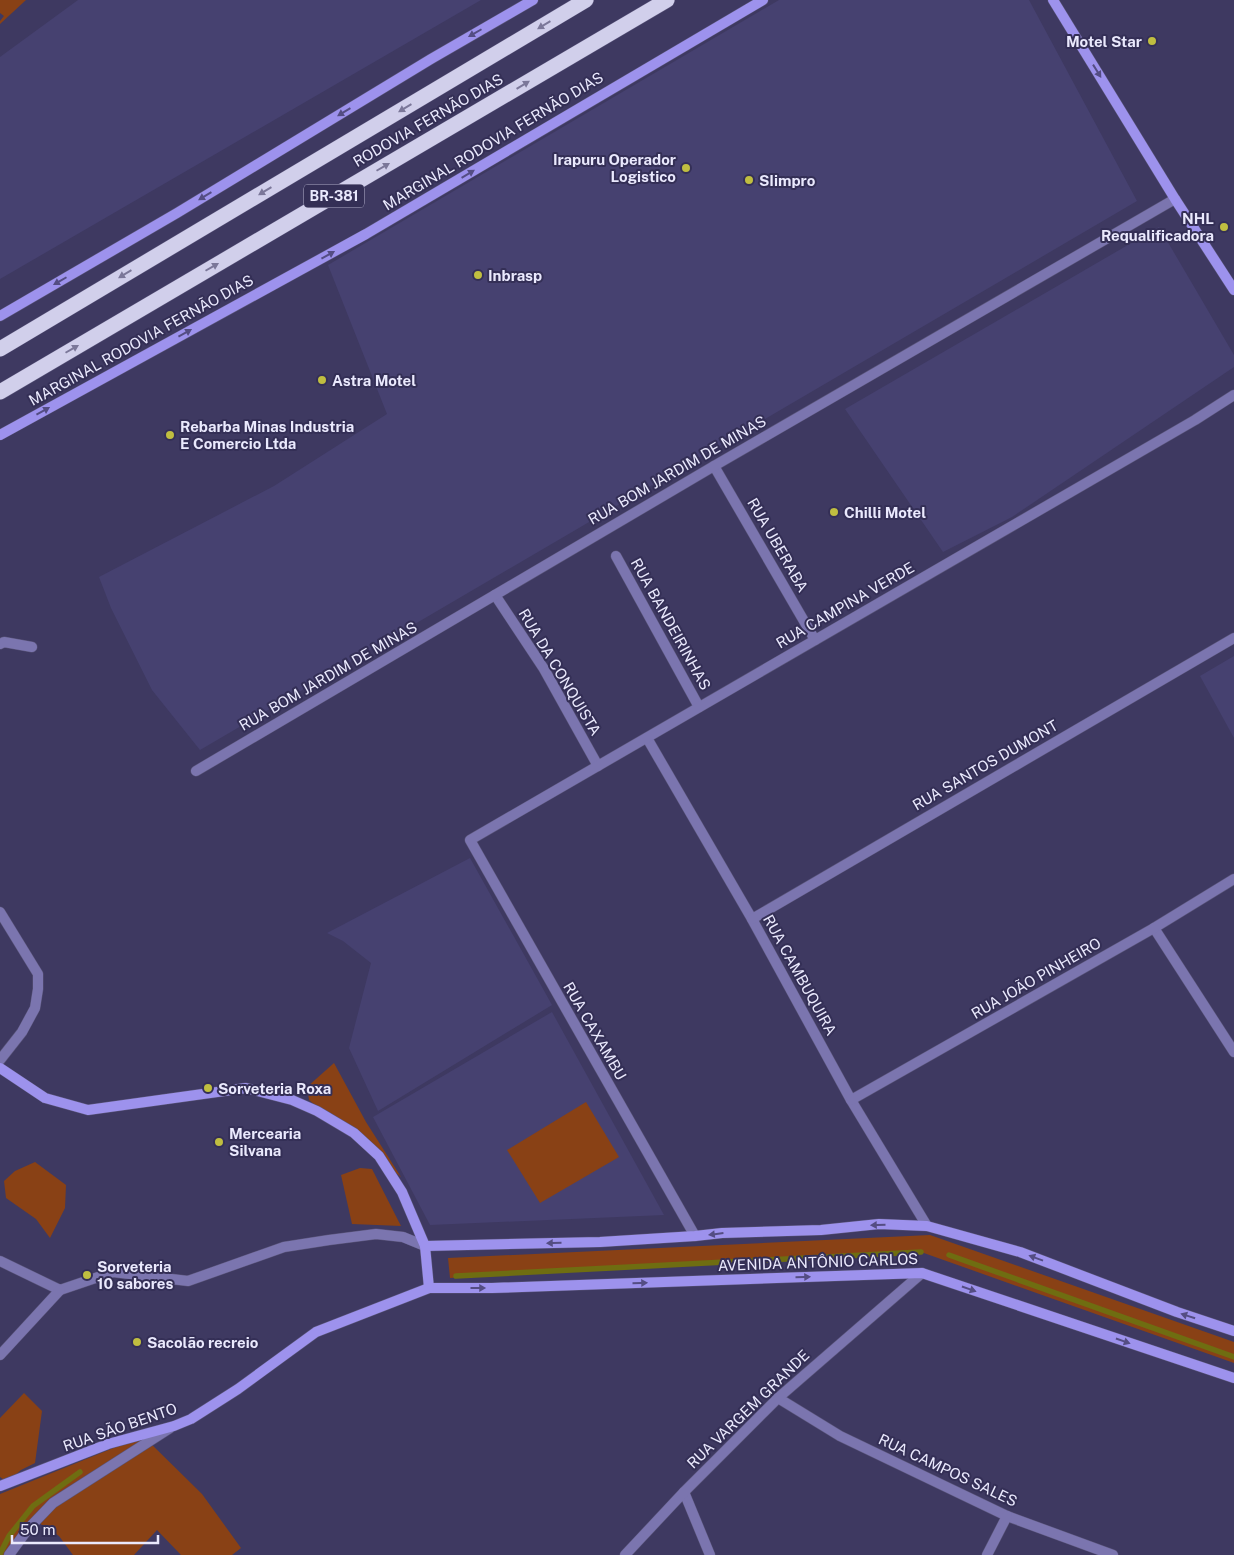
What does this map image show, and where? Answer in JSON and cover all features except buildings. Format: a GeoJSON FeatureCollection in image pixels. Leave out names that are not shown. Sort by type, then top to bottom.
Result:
{"type":"FeatureCollection","features":[{"type":"Feature","properties":{"kind":"highway","name":"RODOVIA FERNÃO DIAS"},"geometry":{"type":"LineString","coordinates":[[0,349],[586,0]]}},
{"type":"Feature","properties":{"kind":"highway","name":"RODOVIA FERNÃO DIAS"},"geometry":{"type":"LineString","coordinates":[[0,392],[667,0]]}},
{"type":"Feature","properties":{"kind":"street"},"geometry":{"type":"LineString","coordinates":[[0,316],[178,213],[431,59],[533,0]]}},
{"type":"Feature","properties":{"kind":"street","name":"MARGINAL RODOVIA FERNÃO DIAS"},"geometry":{"type":"LineString","coordinates":[[0,435],[366,234],[763,0]]}},
{"type":"Feature","properties":{"kind":"street"},"geometry":{"type":"LineString","coordinates":[[1053,0],[1175,199],[1234,290]]}},
{"type":"Feature","properties":{"kind":"street","name":"RUA BOM JARDIM DE MINAS"},"geometry":{"type":"LineString","coordinates":[[196,771],[714,466],[1175,199]]}},
{"type":"Feature","properties":{"kind":"street","name":"RUA CAMPINA VERDE"},"geometry":{"type":"LineString","coordinates":[[470,840],[1195,420],[1234,395]]}},
{"type":"Feature","properties":{"kind":"street","name":"RUA UBERABA"},"geometry":{"type":"LineString","coordinates":[[714,466],[815,640]]}},
{"type":"Feature","properties":{"kind":"street","name":"RUA BANDEIRINHAS"},"geometry":{"type":"LineString","coordinates":[[616,556],[699,707]]}},
{"type":"Feature","properties":{"kind":"street","name":"RUA DA CONQUISTA"},"geometry":{"type":"LineString","coordinates":[[495,595],[544,669],[598,766]]}},
{"type":"Feature","properties":{"kind":"street","name":"RUA SANTOS DUMONT"},"geometry":{"type":"LineString","coordinates":[[752,918],[1234,638]]}},
{"type":"Feature","properties":{"kind":"street"},"geometry":{"type":"LineString","coordinates":[[0,644],[4,642],[32,647]]}},
{"type":"Feature","properties":{"kind":"street","name":"RUA CAMBUQUIRA"},"geometry":{"type":"LineString","coordinates":[[647,738],[752,918],[851,1100],[927,1226]]}},
{"type":"Feature","properties":{"kind":"street","name":"RUA CAXAMBU"},"geometry":{"type":"LineString","coordinates":[[470,840],[695,1236]]}},
{"type":"Feature","properties":{"kind":"street","name":"RUA JOÃO PINHEIRO"},"geometry":{"type":"LineString","coordinates":[[851,1100],[1154,928],[1234,879]]}},
{"type":"Feature","properties":{"kind":"street"},"geometry":{"type":"LineString","coordinates":[[0,912],[38,974],[35,1008],[22,1032],[0,1060]]}},
{"type":"Feature","properties":{"kind":"street"},"geometry":{"type":"LineString","coordinates":[[1154,928],[1234,1052]]}},
{"type":"Feature","properties":{"kind":"street"},"geometry":{"type":"LineString","coordinates":[[0,1068],[45,1098],[88,1110],[246,1088],[292,1100],[317,1111],[354,1133],[379,1156],[402,1192],[425,1246],[429,1288]]}},
{"type":"Feature","properties":{"kind":"street"},"geometry":{"type":"LineString","coordinates":[[0,1355],[60,1290],[112,1272],[188,1281],[284,1247],[376,1234],[403,1237],[425,1246],[600,1242],[722,1233],[821,1230],[879,1224],[927,1226],[1020,1252],[1176,1312],[1234,1331]]}},
{"type":"Feature","properties":{"kind":"street"},"geometry":{"type":"LineString","coordinates":[[0,1261],[60,1290]]}},
{"type":"Feature","properties":{"kind":"street","name":"AVENIDA ANTÔNIO CARLOS"},"geometry":{"type":"LineString","coordinates":[[429,1288],[492,1288],[922,1273],[1234,1378]]}},
{"type":"Feature","properties":{"kind":"street","name":"RUA VARGEM GRANDE"},"geometry":{"type":"LineString","coordinates":[[625,1555],[684,1492],[778,1398],[922,1273]]}},
{"type":"Feature","properties":{"kind":"street","name":"RUA SÃO BENTO"},"geometry":{"type":"LineString","coordinates":[[0,1486],[108,1444],[174,1426],[191,1419],[238,1389],[316,1332],[429,1288]]}},
{"type":"Feature","properties":{"kind":"street","name":"RUA CAMPOS SALES"},"geometry":{"type":"LineString","coordinates":[[778,1398],[840,1436],[1008,1516],[1113,1555]]}},
{"type":"Feature","properties":{"kind":"street"},"geometry":{"type":"LineString","coordinates":[[9,1555],[28,1529],[53,1503],[174,1426]]}},
{"type":"Feature","properties":{"kind":"street"},"geometry":{"type":"LineString","coordinates":[[684,1492],[710,1555]]}},
{"type":"Feature","properties":{"kind":"street"},"geometry":{"type":"LineString","coordinates":[[987,1555],[1008,1516]]}},
{"type":"Feature","properties":{"kind":"shaded area"},"geometry":{"type":"Polygon","coordinates":[[[0,0],[26,0],[0,24],[4,16],[0,13],[0,0]]]}},
{"type":"Feature","properties":{"kind":"shaded area"},"geometry":{"type":"Polygon","coordinates":[[[78,0],[481,0],[0,279],[0,57],[78,0]]]}},
{"type":"Feature","properties":{"kind":"shaded area"},"geometry":{"type":"Polygon","coordinates":[[[779,0],[1029,0],[1137,201],[200,750],[152,690],[111,608],[99,577],[274,486],[387,414],[328,265],[779,0]]]}},
{"type":"Feature","properties":{"kind":"shaded area"},"geometry":{"type":"Polygon","coordinates":[[[1159,227],[1234,355],[1234,367],[1012,517],[943,552],[845,409],[1159,227]]]}},
{"type":"Feature","properties":{"kind":"shaded area"},"geometry":{"type":"Polygon","coordinates":[[[1234,656],[1234,738],[1200,676],[1234,656]]]}},
{"type":"Feature","properties":{"kind":"shaded area"},"geometry":{"type":"Polygon","coordinates":[[[470,858],[552,1005],[378,1111],[349,1048],[371,963],[343,941],[327,933],[470,858]]]}},
{"type":"Feature","properties":{"kind":"shaded area"},"geometry":{"type":"Polygon","coordinates":[[[552,1012],[664,1215],[430,1225],[373,1117],[552,1012]]]}},
{"type":"Feature","properties":{"kind":"shaded area"},"geometry":{"type":"Polygon","coordinates":[[[334,1063],[366,1122],[401,1177],[309,1100],[307,1087],[334,1063]]]}},
{"type":"Feature","properties":{"kind":"shaded area"},"geometry":{"type":"Polygon","coordinates":[[[586,1102],[619,1157],[540,1203],[507,1150],[586,1102]]]}},
{"type":"Feature","properties":{"kind":"shaded area"},"geometry":{"type":"Polygon","coordinates":[[[35,1162],[66,1185],[65,1208],[50,1238],[36,1219],[6,1198],[4,1181],[15,1171],[35,1162]]]}},
{"type":"Feature","properties":{"kind":"shaded area"},"geometry":{"type":"Polygon","coordinates":[[[360,1168],[372,1169],[401,1226],[352,1224],[341,1175],[360,1168]]]}},
{"type":"Feature","properties":{"kind":"shaded area"},"geometry":{"type":"Polygon","coordinates":[[[930,1235],[1234,1342],[1234,1363],[921,1252],[450,1278],[448,1258],[930,1235]]]}},
{"type":"Feature","properties":{"kind":"shaded area"},"geometry":{"type":"Polygon","coordinates":[[[24,1393],[42,1411],[35,1463],[21,1470],[7,1482],[0,1477],[0,1418],[24,1393]]]}},
{"type":"Feature","properties":{"kind":"shaded area"},"geometry":{"type":"Polygon","coordinates":[[[143,1436],[202,1494],[241,1548],[232,1555],[181,1555],[157,1530],[134,1555],[73,1555],[59,1536],[36,1521],[10,1555],[0,1555],[0,1494],[143,1436]]]}},
{"type":"Feature","properties":{"kind":"waterway"},"geometry":{"type":"LineString","coordinates":[[456,1276],[921,1252]]}},
{"type":"Feature","properties":{"kind":"waterway"},"geometry":{"type":"LineString","coordinates":[[949,1255],[1234,1357]]}},
{"type":"Feature","properties":{"kind":"waterway"},"geometry":{"type":"LineString","coordinates":[[0,1554],[9,1536],[33,1506],[80,1472]]}},
{"type":"Feature","properties":{"kind":"place","name":"Motel Star"},"geometry":{"type":"Point","coordinates":[1152,41]}},
{"type":"Feature","properties":{"kind":"place","name":"Irapuru Operador Logistico"},"geometry":{"type":"Point","coordinates":[686,168]}},
{"type":"Feature","properties":{"kind":"place","name":"SIimpro"},"geometry":{"type":"Point","coordinates":[749,180]}},
{"type":"Feature","properties":{"kind":"place","name":"NHL Requalificadora"},"geometry":{"type":"Point","coordinates":[1224,227]}},
{"type":"Feature","properties":{"kind":"place","name":"Inbrasp"},"geometry":{"type":"Point","coordinates":[478,275]}},
{"type":"Feature","properties":{"kind":"place","name":"Astra Motel"},"geometry":{"type":"Point","coordinates":[322,380]}},
{"type":"Feature","properties":{"kind":"place","name":"Rebarba Minas Industria E Comercio Ltda"},"geometry":{"type":"Point","coordinates":[170,435]}},
{"type":"Feature","properties":{"kind":"place","name":"Chilli Motel"},"geometry":{"type":"Point","coordinates":[834,512]}},
{"type":"Feature","properties":{"kind":"place","name":"Sorveteria Roxa"},"geometry":{"type":"Point","coordinates":[208,1088]}},
{"type":"Feature","properties":{"kind":"place","name":"Mercearia Silvana"},"geometry":{"type":"Point","coordinates":[219,1142]}},
{"type":"Feature","properties":{"kind":"place","name":"Sorveteria 10 sabores"},"geometry":{"type":"Point","coordinates":[87,1275]}},
{"type":"Feature","properties":{"kind":"place","name":"Sacolão recreio"},"geometry":{"type":"Point","coordinates":[137,1342]}}]}
